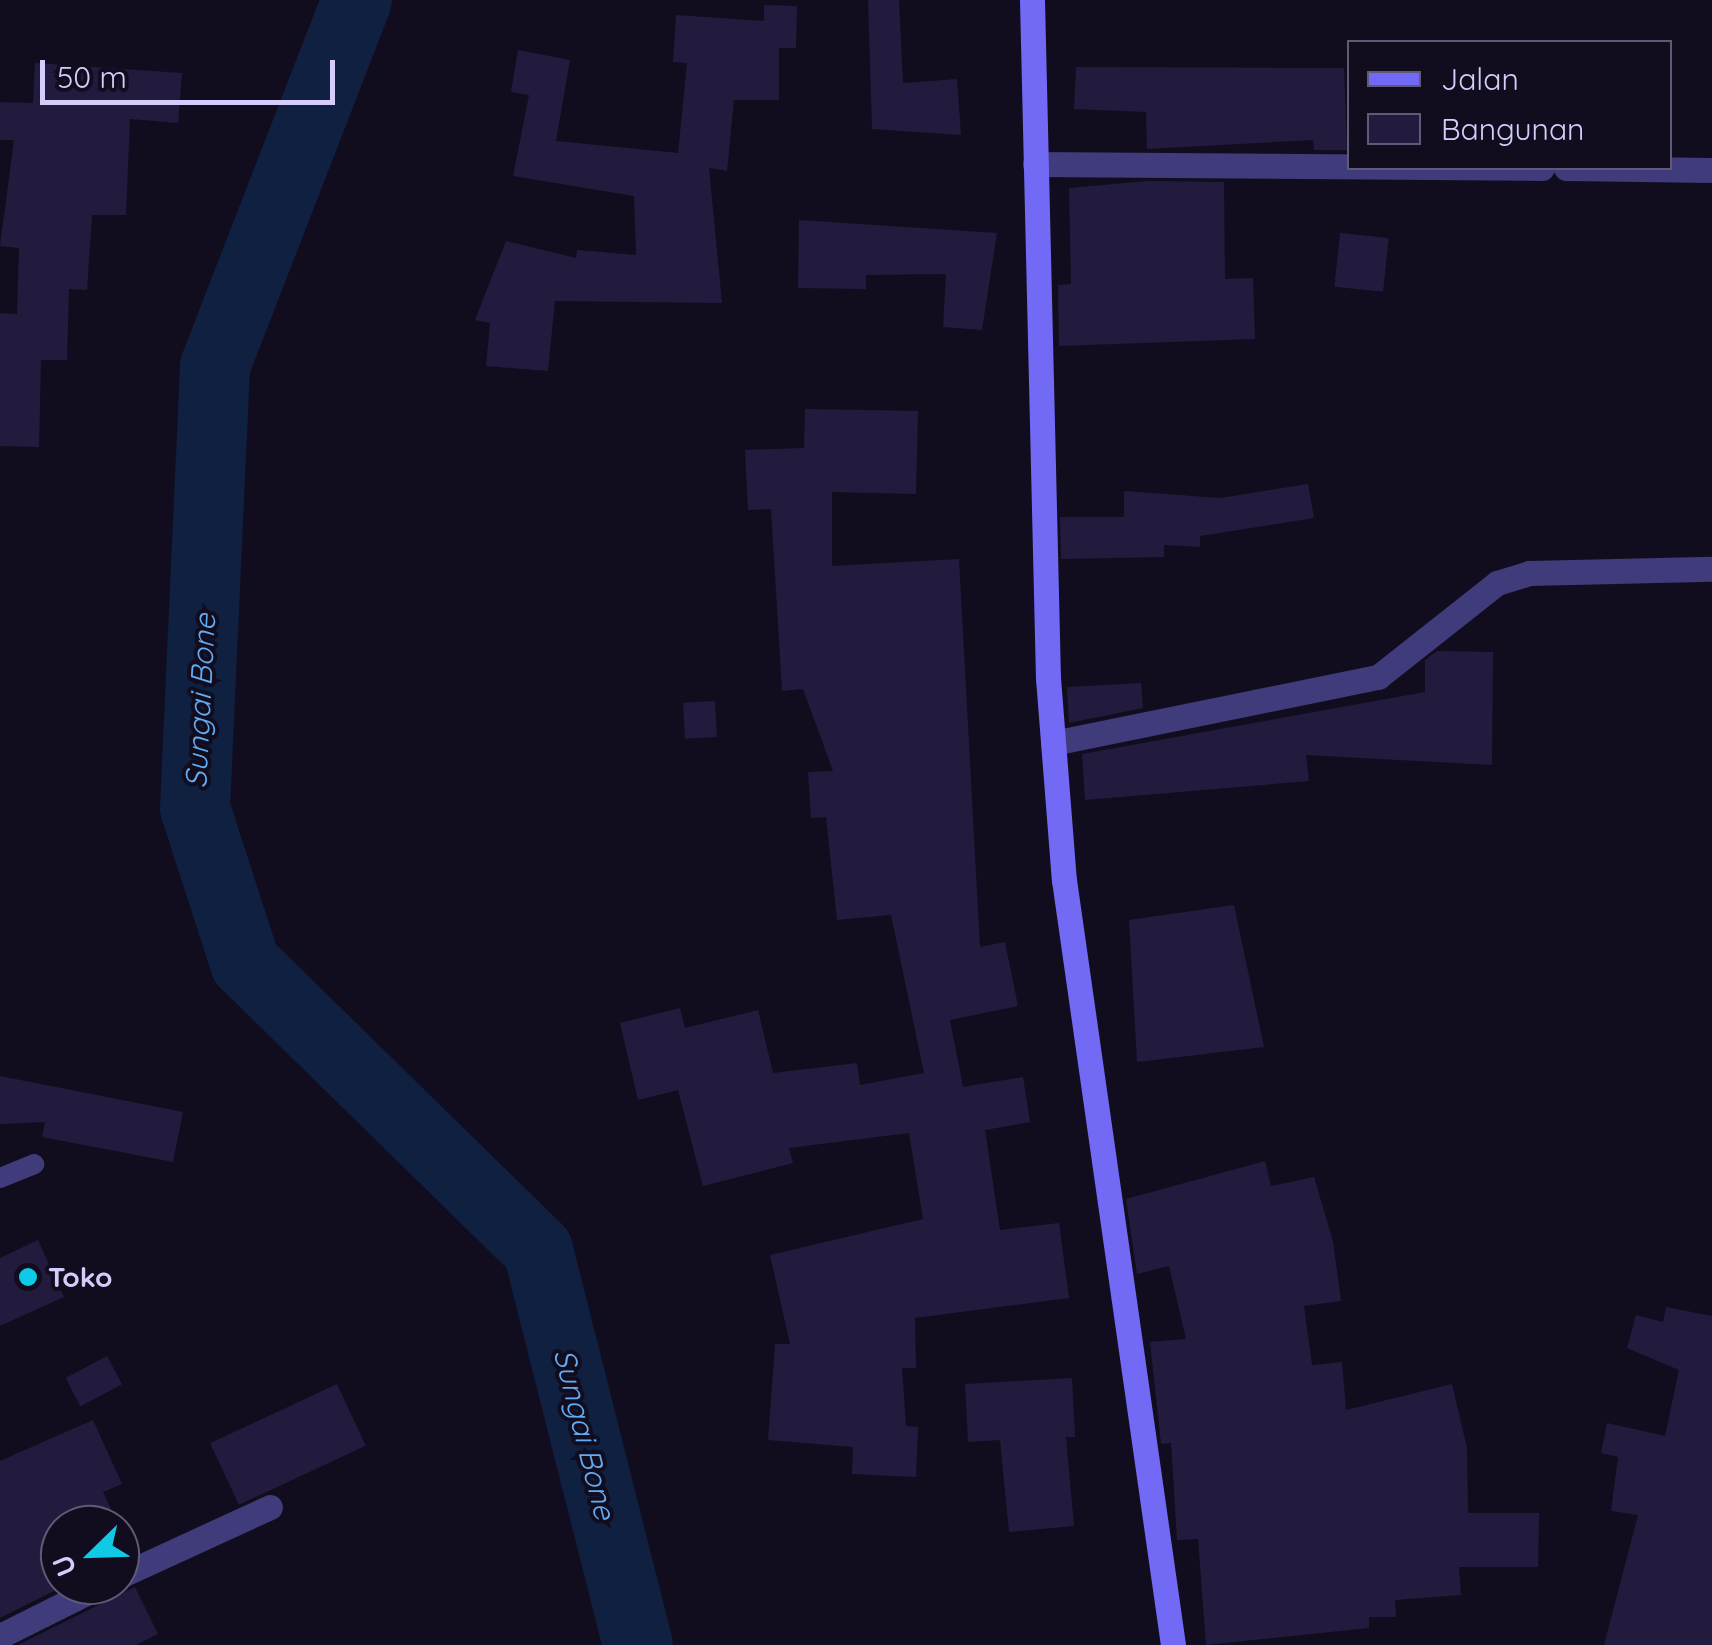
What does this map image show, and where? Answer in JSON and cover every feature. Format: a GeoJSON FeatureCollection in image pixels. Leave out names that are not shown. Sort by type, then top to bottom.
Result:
{"type":"FeatureCollection","features":[{"type":"Feature","properties":{"kind":"street"},"geometry":{"type":"LineString","coordinates":[[1032,0],[1053,743],[1103,1188],[1173,1645]]}},
{"type":"Feature","properties":{"kind":"street"},"geometry":{"type":"LineString","coordinates":[[1036,164],[1347,166]]}},
{"type":"Feature","properties":{"kind":"street"},"geometry":{"type":"LineString","coordinates":[[1672,169],[1712,170]]}},
{"type":"Feature","properties":{"kind":"street"},"geometry":{"type":"LineString","coordinates":[[1053,743],[1378,677],[1497,583],[1529,572],[1712,570]]}},
{"type":"Feature","properties":{"kind":"street"},"geometry":{"type":"LineString","coordinates":[[140,1567],[270,1507]]}},
{"type":"Feature","properties":{"kind":"street"},"geometry":{"type":"LineString","coordinates":[[0,1636],[62,1605]]}},
{"type":"Feature","properties":{"kind":"lane"},"geometry":{"type":"LineString","coordinates":[[0,1178],[34,1164]]}},
{"type":"Feature","properties":{"kind":"building"},"geometry":{"type":"Polygon","coordinates":[[[868,0],[899,0],[903,83],[957,79],[961,135],[872,129],[868,0]]]}},
{"type":"Feature","properties":{"kind":"building"},"geometry":{"type":"Polygon","coordinates":[[[764,5],[797,6],[796,48],[779,48],[779,100],[734,100],[727,171],[709,168],[722,303],[555,301],[548,371],[486,366],[490,323],[475,320],[506,241],[576,258],[577,250],[636,255],[634,196],[513,176],[529,95],[511,92],[518,50],[570,60],[556,141],[678,153],[687,63],[673,62],[676,15],[764,21],[764,5]]]}},
{"type":"Feature","properties":{"kind":"building"},"geometry":{"type":"Polygon","coordinates":[[[35,63],[182,73],[178,123],[130,119],[126,215],[92,215],[87,290],[69,289],[67,360],[41,360],[39,447],[0,446],[0,313],[17,314],[19,248],[0,246],[14,140],[0,140],[0,102],[33,103],[35,63]]]}},
{"type":"Feature","properties":{"kind":"building"},"geometry":{"type":"Polygon","coordinates":[[[1076,67],[1344,68],[1347,150],[1314,150],[1313,140],[1147,149],[1146,112],[1074,109],[1076,67]]]}},
{"type":"Feature","properties":{"kind":"building"},"geometry":{"type":"Polygon","coordinates":[[[1148,181],[1224,182],[1225,279],[1253,278],[1255,339],[1059,346],[1058,285],[1071,284],[1069,188],[1148,181]]]}},
{"type":"Feature","properties":{"kind":"building"},"geometry":{"type":"Polygon","coordinates":[[[799,220],[997,233],[982,330],[943,327],[946,274],[866,275],[866,289],[798,288],[799,220]]]}},
{"type":"Feature","properties":{"kind":"building"},"geometry":{"type":"Polygon","coordinates":[[[1340,233],[1389,238],[1383,292],[1334,287],[1340,233]]]}},
{"type":"Feature","properties":{"kind":"building"},"geometry":{"type":"Polygon","coordinates":[[[805,409],[918,411],[916,494],[832,492],[832,566],[959,559],[980,947],[1005,942],[1018,1006],[950,1020],[963,1087],[1023,1077],[1030,1122],[985,1130],[1000,1230],[1059,1223],[1069,1298],[915,1318],[916,1368],[902,1368],[906,1426],[918,1427],[916,1477],[852,1474],[853,1447],[768,1440],[775,1344],[790,1344],[770,1255],[923,1219],[909,1133],[789,1148],[793,1163],[703,1186],[678,1090],[638,1100],[620,1023],[680,1008],[685,1028],[758,1010],[773,1073],[857,1063],[860,1085],[924,1073],[891,915],[837,920],[826,817],[811,818],[808,772],[833,771],[803,689],[782,691],[771,509],[748,510],[745,450],[804,448],[805,409]]]}},
{"type":"Feature","properties":{"kind":"building"},"geometry":{"type":"Polygon","coordinates":[[[1308,484],[1314,518],[1200,536],[1200,547],[1164,545],[1164,557],[1061,559],[1060,517],[1124,517],[1124,491],[1220,498],[1308,484]]]}},
{"type":"Feature","properties":{"kind":"building"},"geometry":{"type":"Polygon","coordinates":[[[1437,651],[1493,652],[1492,765],[1306,755],[1309,781],[1085,800],[1082,754],[1425,692],[1425,660],[1437,651]]]}},
{"type":"Feature","properties":{"kind":"building"},"geometry":{"type":"Polygon","coordinates":[[[1141,683],[1143,708],[1069,723],[1067,687],[1141,683]]]}},
{"type":"Feature","properties":{"kind":"building"},"geometry":{"type":"Polygon","coordinates":[[[715,701],[717,737],[685,739],[683,703],[715,701]]]}},
{"type":"Feature","properties":{"kind":"building"},"geometry":{"type":"Polygon","coordinates":[[[1234,905],[1264,1047],[1137,1062],[1129,920],[1234,905]]]}},
{"type":"Feature","properties":{"kind":"building"},"geometry":{"type":"Polygon","coordinates":[[[0,1076],[183,1112],[173,1162],[42,1137],[45,1122],[0,1124],[0,1076]]]}},
{"type":"Feature","properties":{"kind":"building"},"geometry":{"type":"Polygon","coordinates":[[[1265,1161],[1271,1186],[1314,1177],[1333,1241],[1341,1301],[1304,1306],[1312,1365],[1342,1362],[1346,1410],[1452,1384],[1467,1448],[1468,1513],[1539,1513],[1538,1567],[1459,1567],[1461,1595],[1395,1600],[1396,1617],[1369,1617],[1369,1628],[1206,1645],[1198,1539],[1177,1540],[1171,1443],[1161,1444],[1150,1342],[1186,1339],[1169,1266],[1137,1274],[1126,1199],[1265,1161]]]}},
{"type":"Feature","properties":{"kind":"building","name":"Toko"},"geometry":{"type":"Polygon","coordinates":[[[38,1240],[64,1297],[0,1326],[0,1258],[38,1240]]]}},
{"type":"Feature","properties":{"kind":"building"},"geometry":{"type":"Polygon","coordinates":[[[1666,1307],[1712,1316],[1712,1645],[1604,1645],[1638,1515],[1611,1511],[1618,1457],[1601,1453],[1607,1423],[1665,1436],[1679,1370],[1627,1348],[1636,1315],[1663,1322],[1666,1307]]]}},
{"type":"Feature","properties":{"kind":"building"},"geometry":{"type":"Polygon","coordinates":[[[107,1356],[122,1384],[81,1406],[66,1378],[107,1356]]]}},
{"type":"Feature","properties":{"kind":"building"},"geometry":{"type":"Polygon","coordinates":[[[1072,1378],[1075,1437],[1066,1437],[1074,1526],[1009,1532],[1000,1440],[968,1442],[965,1384],[1072,1378]]]}},
{"type":"Feature","properties":{"kind":"building"},"geometry":{"type":"Polygon","coordinates":[[[337,1384],[366,1446],[239,1505],[210,1443],[337,1384]]]}},
{"type":"Feature","properties":{"kind":"building"},"geometry":{"type":"Polygon","coordinates":[[[93,1420],[122,1484],[103,1492],[109,1505],[40,1505],[40,1598],[0,1618],[0,1461],[93,1420]]]}},
{"type":"Feature","properties":{"kind":"building"},"geometry":{"type":"Polygon","coordinates":[[[140,1597],[158,1634],[136,1645],[18,1645],[99,1605],[140,1605],[140,1597]]]}},
{"type":"Feature","properties":{"kind":"waterway","name":"Sungai Bone"},"geometry":{"type":"LineString","coordinates":[[357,0],[215,367],[195,808],[245,963],[538,1250],[638,1645]]}},
{"type":"Feature","properties":{"kind":"place","name":"Toko"},"geometry":{"type":"Point","coordinates":[28,1277]}}]}
